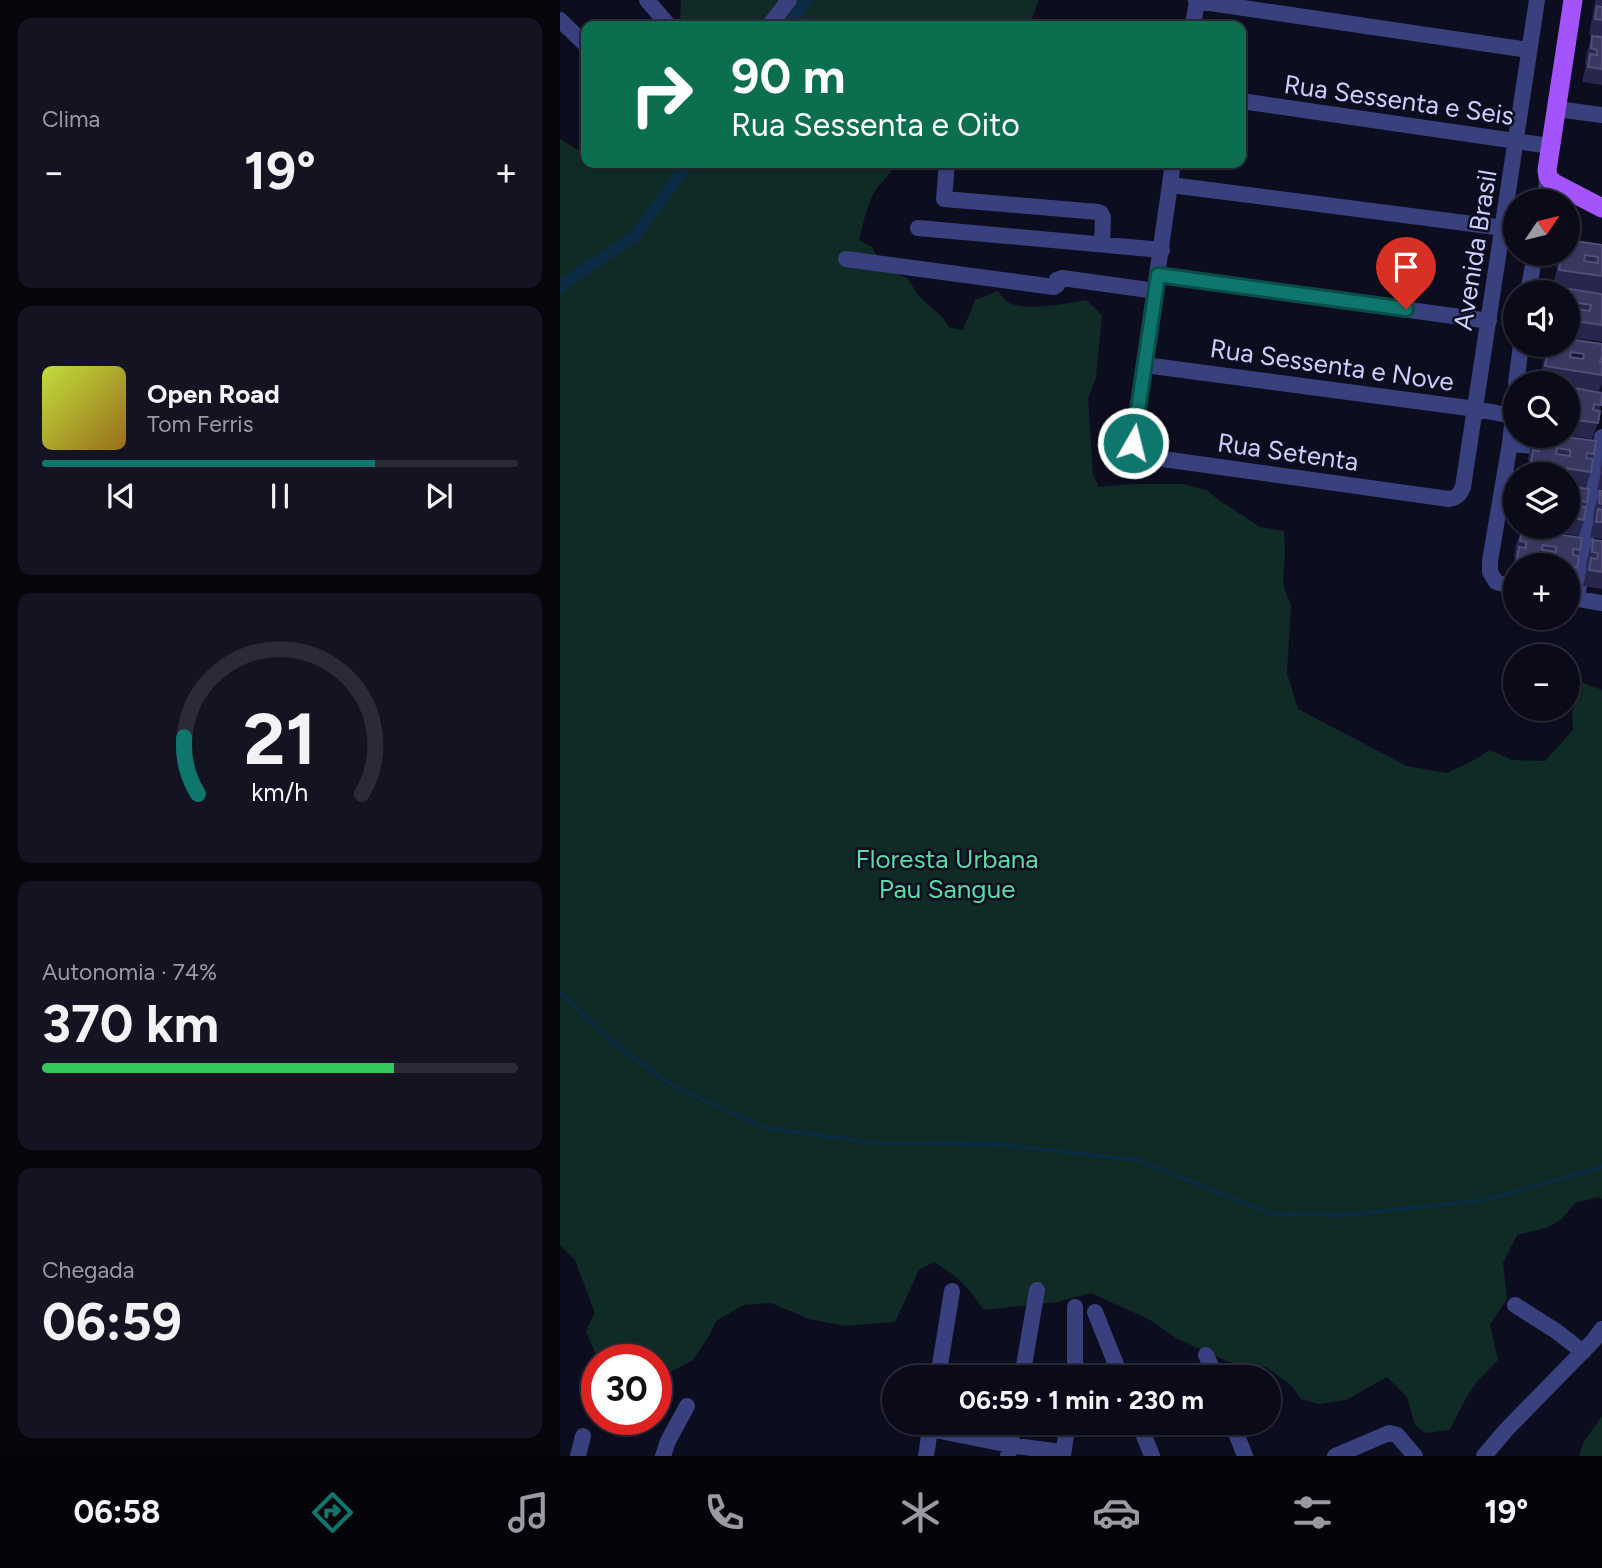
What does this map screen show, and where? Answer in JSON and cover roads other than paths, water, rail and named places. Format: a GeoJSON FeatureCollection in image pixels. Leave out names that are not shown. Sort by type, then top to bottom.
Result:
{"type":"FeatureCollection","features":[{"type":"Feature","properties":{"kind":"main road"},"geometry":{"type":"LineString","coordinates":[[1573,0],[1548,162],[1554,183],[1602,208]]}},
{"type":"Feature","properties":{"kind":"street"},"geometry":{"type":"LineString","coordinates":[[647,0],[665,21]]}},
{"type":"Feature","properties":{"kind":"street"},"geometry":{"type":"LineString","coordinates":[[773,21],[789,0]]}},
{"type":"Feature","properties":{"kind":"street"},"geometry":{"type":"LineString","coordinates":[[1194,21],[1196,0],[1528,50]]}},
{"type":"Feature","properties":{"kind":"street","name":"Avenida Brasil"},"geometry":{"type":"LineString","coordinates":[[1510,189],[1537,0]]}},
{"type":"Feature","properties":{"kind":"street"},"geometry":{"type":"LineString","coordinates":[[560,20],[581,40]]}},
{"type":"Feature","properties":{"kind":"street","name":"Rua Sessenta e Seis"},"geometry":{"type":"LineString","coordinates":[[1246,102],[1517,142],[1548,162]]}},
{"type":"Feature","properties":{"kind":"street"},"geometry":{"type":"LineString","coordinates":[[1557,109],[1602,115]]}},
{"type":"Feature","properties":{"kind":"street"},"geometry":{"type":"LineString","coordinates":[[1545,189],[1548,162]]}},
{"type":"Feature","properties":{"kind":"street"},"geometry":{"type":"LineString","coordinates":[[947,168],[944,199],[1098,212],[1103,217],[1102,244]]}},
{"type":"Feature","properties":{"kind":"street"},"geometry":{"type":"LineString","coordinates":[[1145,365],[1173,168]]}},
{"type":"Feature","properties":{"kind":"street"},"geometry":{"type":"LineString","coordinates":[[1171,185],[1503,228]]}},
{"type":"Feature","properties":{"kind":"street"},"geometry":{"type":"LineString","coordinates":[[918,228],[1161,250]]}},
{"type":"Feature","properties":{"kind":"street","name":"Avenida Brasil"},"geometry":{"type":"LineString","coordinates":[[1449,499],[1460,494],[1463,487],[1503,234]]}},
{"type":"Feature","properties":{"kind":"street"},"geometry":{"type":"LineString","coordinates":[[846,259],[1054,287],[1057,280],[1062,278],[1157,283],[1489,321]]}},
{"type":"Feature","properties":{"kind":"street","name":"Rua Sessenta e Nove"},"geometry":{"type":"LineString","coordinates":[[1145,365],[1503,414]]}},
{"type":"Feature","properties":{"kind":"street","name":"Rua Setenta"},"geometry":{"type":"LineString","coordinates":[[1145,365],[1134,436],[1135,448],[1139,453],[1449,499]]}},
{"type":"Feature","properties":{"kind":"street"},"geometry":{"type":"LineString","coordinates":[[1577,553],[1586,454],[1602,437]]}},
{"type":"Feature","properties":{"kind":"street"},"geometry":{"type":"LineString","coordinates":[[1503,584],[1496,582],[1490,572],[1490,561],[1509,448]]}},
{"type":"Feature","properties":{"kind":"street"},"geometry":{"type":"LineString","coordinates":[[1545,448],[1586,454]]}},
{"type":"Feature","properties":{"kind":"street"},"geometry":{"type":"LineString","coordinates":[[1580,599],[1602,603]]}},
{"type":"Feature","properties":{"kind":"street"},"geometry":{"type":"LineString","coordinates":[[1024,1365],[1037,1290]]}},
{"type":"Feature","properties":{"kind":"street"},"geometry":{"type":"LineString","coordinates":[[940,1365],[952,1291]]}},
{"type":"Feature","properties":{"kind":"street"},"geometry":{"type":"LineString","coordinates":[[1515,1305],[1583,1352]]}},
{"type":"Feature","properties":{"kind":"street"},"geometry":{"type":"LineString","coordinates":[[1075,1307],[1075,1365]]}},
{"type":"Feature","properties":{"kind":"street"},"geometry":{"type":"LineString","coordinates":[[1095,1312],[1116,1365]]}},
{"type":"Feature","properties":{"kind":"street"},"geometry":{"type":"LineString","coordinates":[[1484,1456],[1602,1329]]}},
{"type":"Feature","properties":{"kind":"street"},"geometry":{"type":"LineString","coordinates":[[1206,1355],[1211,1365]]}},
{"type":"Feature","properties":{"kind":"street"},"geometry":{"type":"LineString","coordinates":[[663,1456],[687,1406]]}},
{"type":"Feature","properties":{"kind":"street"},"geometry":{"type":"LineString","coordinates":[[1335,1456],[1389,1433],[1397,1435],[1415,1456]]}},
{"type":"Feature","properties":{"kind":"street"},"geometry":{"type":"LineString","coordinates":[[926,1456],[930,1435]]}},
{"type":"Feature","properties":{"kind":"street"},"geometry":{"type":"LineString","coordinates":[[960,1435],[1009,1450],[1053,1451],[1063,1455],[1066,1435]]}},
{"type":"Feature","properties":{"kind":"street"},"geometry":{"type":"LineString","coordinates":[[1144,1435],[1152,1456]]}},
{"type":"Feature","properties":{"kind":"street"},"geometry":{"type":"LineString","coordinates":[[1237,1435],[1245,1456]]}},
{"type":"Feature","properties":{"kind":"street"},"geometry":{"type":"LineString","coordinates":[[578,1456],[583,1436]]}},
{"type":"Feature","properties":{"kind":"waterway"},"geometry":{"type":"LineString","coordinates":[[792,21],[807,0]]}},
{"type":"Feature","properties":{"kind":"waterway"},"geometry":{"type":"LineString","coordinates":[[560,288],[635,236],[684,168]]}},
{"type":"Feature","properties":{"kind":"waterway"},"geometry":{"type":"LineString","coordinates":[[560,992],[614,1043],[673,1086],[766,1128],[875,1143],[994,1144],[1138,1160],[1272,1214],[1344,1215],[1485,1200],[1602,1167]]}},
{"type":"Feature","properties":{"kind":"park label","name":"Floresta Urbana Pau Sangue"},"geometry":{"type":"Point","coordinates":[947,874]}}]}
